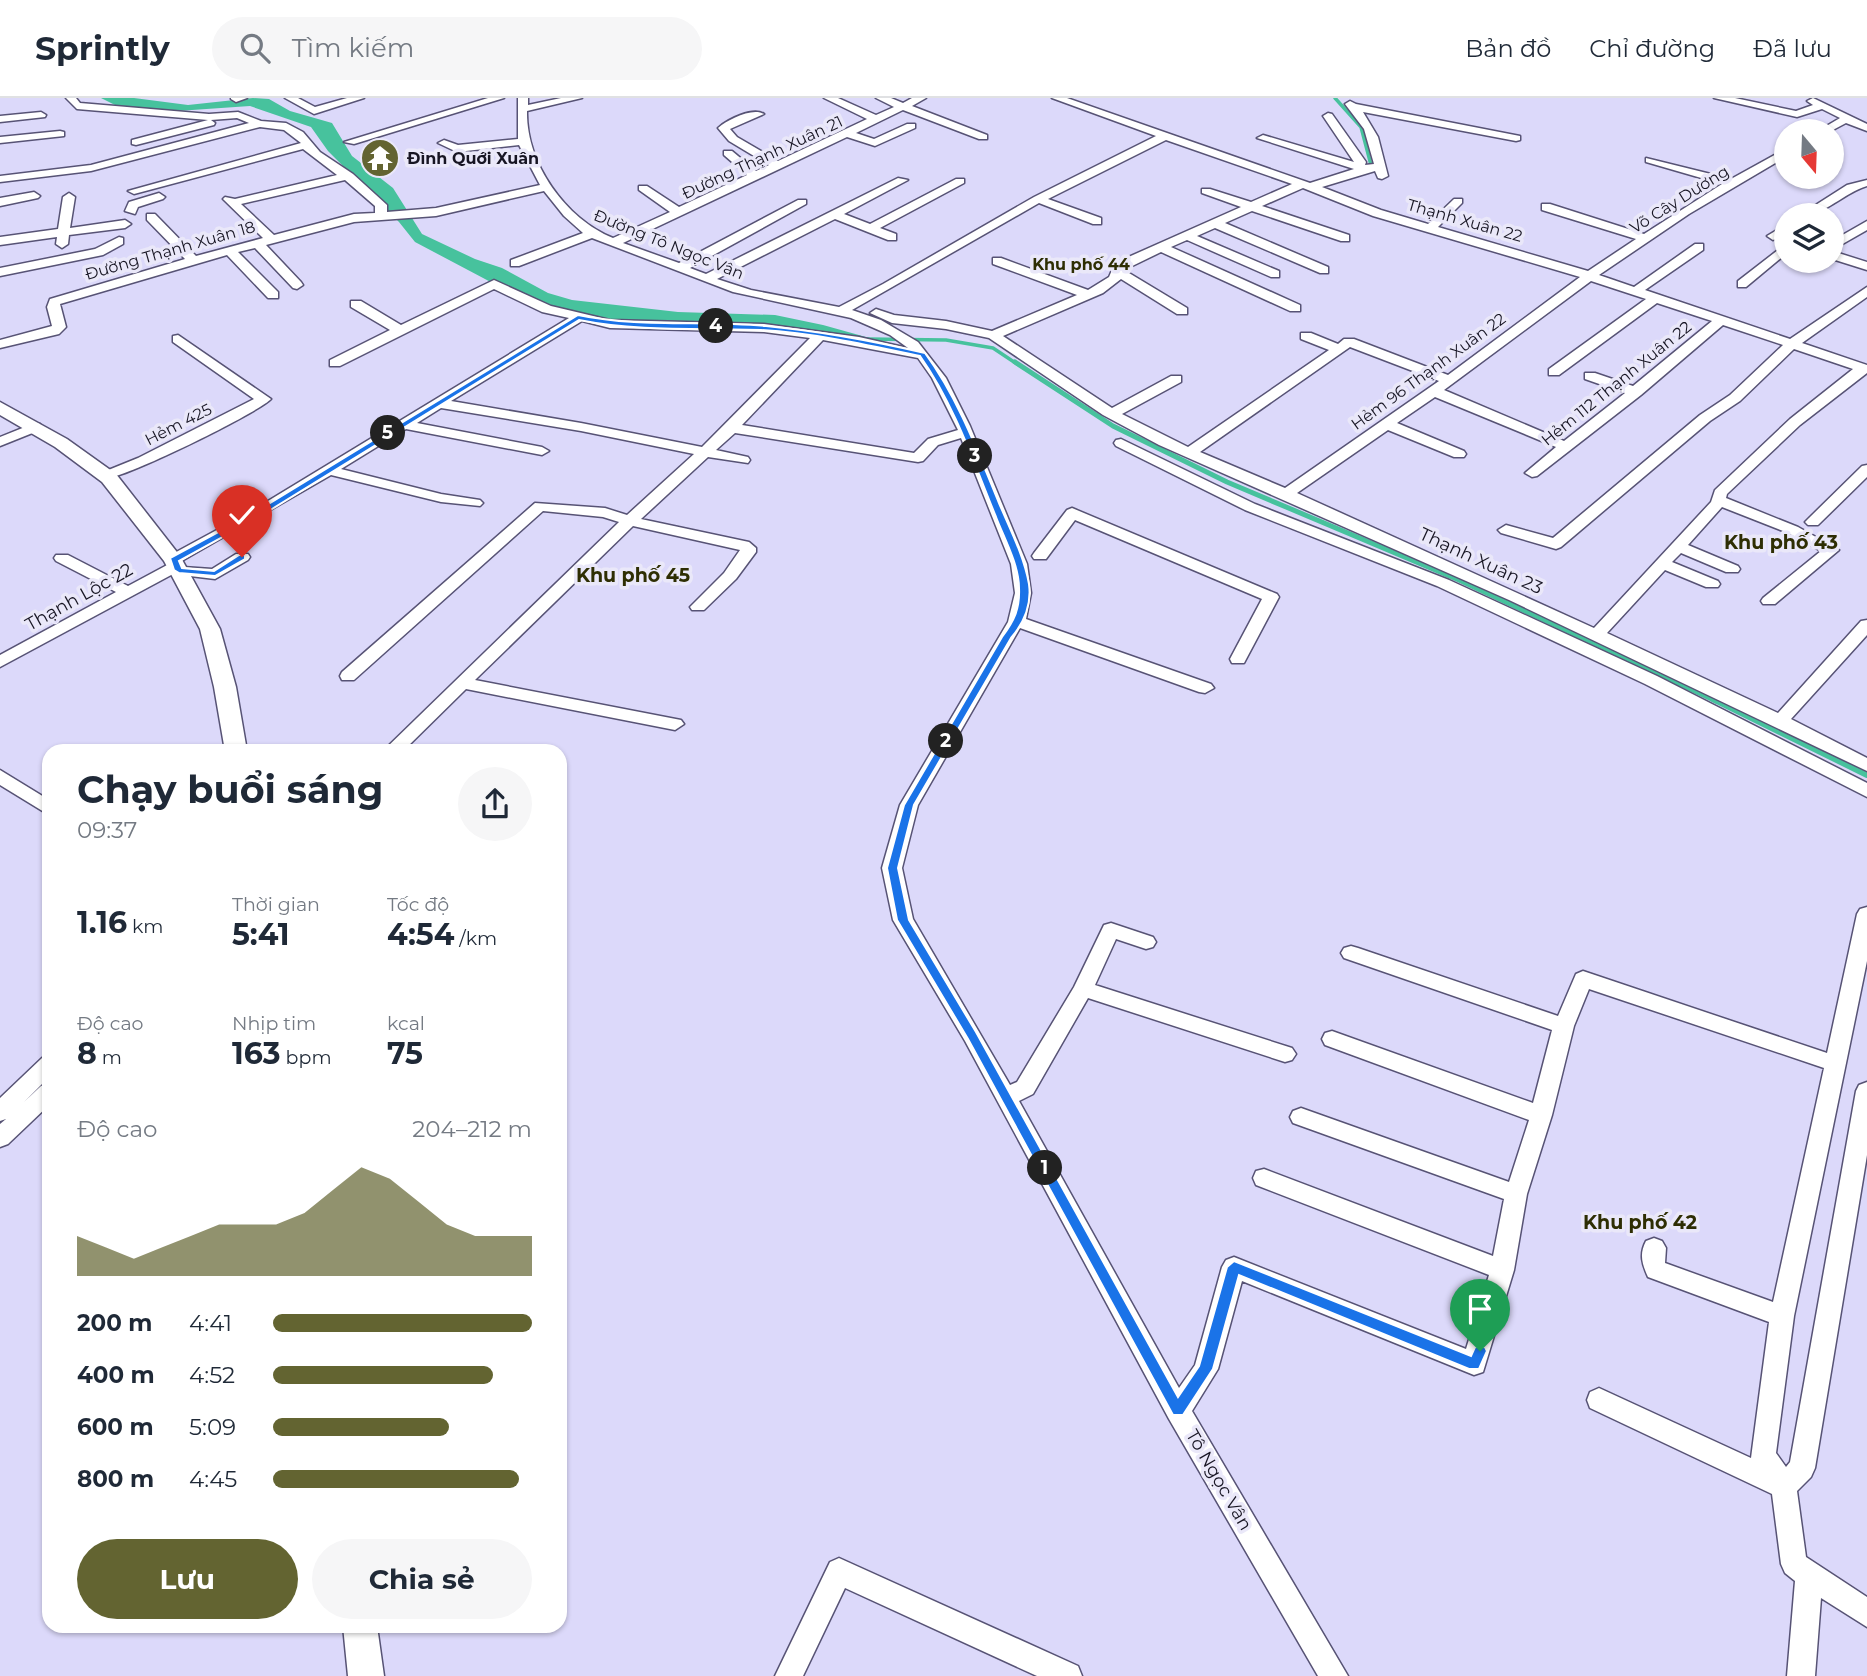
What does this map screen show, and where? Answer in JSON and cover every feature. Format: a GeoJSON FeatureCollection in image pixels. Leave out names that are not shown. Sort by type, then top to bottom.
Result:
{"type":"FeatureCollection","features":[{"type":"Feature","properties":{"kind":"main road"},"geometry":{"type":"LineString","coordinates":[[0,407],[106,475],[176,565],[210,629],[225,687],[235,744]]}},
{"type":"Feature","properties":{"kind":"main road"},"geometry":{"type":"LineString","coordinates":[[361,1633],[366,1676]]}},
{"type":"Feature","properties":{"kind":"street"},"geometry":{"type":"LineString","coordinates":[[71,98],[77,106],[209,117],[238,115],[261,124]]}},
{"type":"Feature","properties":{"kind":"street"},"geometry":{"type":"LineString","coordinates":[[236,99],[242,98]]}},
{"type":"Feature","properties":{"kind":"street"},"geometry":{"type":"LineString","coordinates":[[290,98],[314,111],[359,98]]}},
{"type":"Feature","properties":{"kind":"street"},"geometry":{"type":"LineString","coordinates":[[351,142],[478,100],[499,98]]}},
{"type":"Feature","properties":{"kind":"street"},"geometry":{"type":"LineString","coordinates":[[522,103],[577,98]]}},
{"type":"Feature","properties":{"kind":"street"},"geometry":{"type":"LineString","coordinates":[[829,98],[877,120]]}},
{"type":"Feature","properties":{"kind":"street"},"geometry":{"type":"LineString","coordinates":[[881,98],[983,137]]}},
{"type":"Feature","properties":{"kind":"street","name":"Đường Thạnh Xuân 21"},"geometry":{"type":"LineString","coordinates":[[615,242],[922,98]]}},
{"type":"Feature","properties":{"kind":"street","name":"Thạnh Xuân 22"},"geometry":{"type":"LineString","coordinates":[[1057,98],[1306,185],[1377,213],[1589,275],[1865,368]]}},
{"type":"Feature","properties":{"kind":"street"},"geometry":{"type":"LineString","coordinates":[[1719,98],[1797,114],[1817,102],[1867,128]]}},
{"type":"Feature","properties":{"kind":"street"},"geometry":{"type":"LineString","coordinates":[[1263,138],[1381,171],[1372,131],[1349,102]]}},
{"type":"Feature","properties":{"kind":"street"},"geometry":{"type":"LineString","coordinates":[[1349,102],[1516,138]]}},
{"type":"Feature","properties":{"kind":"street","name":"Đường Tô Ngọc Vân"},"geometry":{"type":"LineString","coordinates":[[522,103],[525,141],[547,187],[573,220],[593,233],[707,279],[747,292],[846,307],[888,327],[918,350]]}},
{"type":"Feature","properties":{"kind":"street"},"geometry":{"type":"LineString","coordinates":[[0,109],[27,107]]}},
{"type":"Feature","properties":{"kind":"street"},"geometry":{"type":"LineString","coordinates":[[759,114],[735,121],[723,128],[733,139],[779,166]]}},
{"type":"Feature","properties":{"kind":"street"},"geometry":{"type":"LineString","coordinates":[[0,119],[41,115]]}},
{"type":"Feature","properties":{"kind":"street"},"geometry":{"type":"LineString","coordinates":[[136,142],[238,115]]}},
{"type":"Feature","properties":{"kind":"street"},"geometry":{"type":"LineString","coordinates":[[1328,116],[1363,168]]}},
{"type":"Feature","properties":{"kind":"street"},"geometry":{"type":"LineString","coordinates":[[1367,122],[1443,137]]}},
{"type":"Feature","properties":{"kind":"street"},"geometry":{"type":"LineString","coordinates":[[0,179],[91,168],[261,124],[289,127],[300,133],[313,151]]}},
{"type":"Feature","properties":{"kind":"street"},"geometry":{"type":"LineString","coordinates":[[850,134],[875,143],[911,126]]}},
{"type":"Feature","properties":{"kind":"street"},"geometry":{"type":"LineString","coordinates":[[0,139],[61,134]]}},
{"type":"Feature","properties":{"kind":"street"},"geometry":{"type":"LineString","coordinates":[[846,307],[1038,200],[1165,136]]}},
{"type":"Feature","properties":{"kind":"street"},"geometry":{"type":"LineString","coordinates":[[444,143],[457,149],[525,141]]}},
{"type":"Feature","properties":{"kind":"street"},"geometry":{"type":"LineString","coordinates":[[0,150],[49,144]]}},
{"type":"Feature","properties":{"kind":"street"},"geometry":{"type":"LineString","coordinates":[[134,191],[303,146],[349,176],[381,205],[385,214]]}},
{"type":"Feature","properties":{"kind":"street"},"geometry":{"type":"LineString","coordinates":[[131,211],[133,205],[138,202],[313,151]]}},
{"type":"Feature","properties":{"kind":"street"},"geometry":{"type":"LineString","coordinates":[[728,153],[756,177]]}},
{"type":"Feature","properties":{"kind":"street","name":"Võ Cây Dương"},"geometry":{"type":"LineString","coordinates":[[1589,275],[1731,183],[1774,158]]}},
{"type":"Feature","properties":{"kind":"street"},"geometry":{"type":"LineString","coordinates":[[1650,160],[1731,183]]}},
{"type":"Feature","properties":{"kind":"street"},"geometry":{"type":"LineString","coordinates":[[846,307],[892,319],[982,331],[993,335],[1088,294],[1115,279],[1119,267],[1251,206],[1306,185],[1363,168]]}},
{"type":"Feature","properties":{"kind":"street"},"geometry":{"type":"LineString","coordinates":[[271,239],[230,201],[349,176]]}},
{"type":"Feature","properties":{"kind":"street"},"geometry":{"type":"LineString","coordinates":[[707,279],[902,180]]}},
{"type":"Feature","properties":{"kind":"street"},"geometry":{"type":"LineString","coordinates":[[871,228],[960,181]]}},
{"type":"Feature","properties":{"kind":"street"},"geometry":{"type":"LineString","coordinates":[[1825,203],[1851,187],[1867,183]]}},
{"type":"Feature","properties":{"kind":"street","name":"Đường Thạnh Xuân 18"},"geometry":{"type":"LineString","coordinates":[[0,344],[54,331],[59,327],[53,307],[55,302],[229,250],[354,218],[418,214],[547,187]]}},
{"type":"Feature","properties":{"kind":"street"},"geometry":{"type":"LineString","coordinates":[[643,188],[679,213]]}},
{"type":"Feature","properties":{"kind":"street"},"geometry":{"type":"LineString","coordinates":[[1206,191],[1345,238]]}},
{"type":"Feature","properties":{"kind":"street"},"geometry":{"type":"LineString","coordinates":[[0,202],[34,196]]}},
{"type":"Feature","properties":{"kind":"street"},"geometry":{"type":"LineString","coordinates":[[58,261],[69,197]]}},
{"type":"Feature","properties":{"kind":"street"},"geometry":{"type":"LineString","coordinates":[[1038,200],[1097,221]]}},
{"type":"Feature","properties":{"kind":"street"},"geometry":{"type":"LineString","coordinates":[[1430,228],[1458,201]]}},
{"type":"Feature","properties":{"kind":"street"},"geometry":{"type":"LineString","coordinates":[[680,268],[802,202]]}},
{"type":"Feature","properties":{"kind":"street"},"geometry":{"type":"LineString","coordinates":[[1546,207],[1644,238]]}},
{"type":"Feature","properties":{"kind":"street"},"geometry":{"type":"LineString","coordinates":[[836,215],[892,237]]}},
{"type":"Feature","properties":{"kind":"street"},"geometry":{"type":"LineString","coordinates":[[151,217],[193,261]]}},
{"type":"Feature","properties":{"kind":"street"},"geometry":{"type":"LineString","coordinates":[[1214,223],[1324,270]]}},
{"type":"Feature","properties":{"kind":"street"},"geometry":{"type":"LineString","coordinates":[[0,241],[125,224]]}},
{"type":"Feature","properties":{"kind":"street"},"geometry":{"type":"LineString","coordinates":[[1844,239],[1867,225]]}},
{"type":"Feature","properties":{"kind":"street"},"geometry":{"type":"LineString","coordinates":[[515,263],[593,233]]}},
{"type":"Feature","properties":{"kind":"street"},"geometry":{"type":"LineString","coordinates":[[1187,236],[1275,274]]}},
{"type":"Feature","properties":{"kind":"street"},"geometry":{"type":"LineString","coordinates":[[0,272],[99,252],[119,241]]}},
{"type":"Feature","properties":{"kind":"street"},"geometry":{"type":"LineString","coordinates":[[257,243],[297,285]]}},
{"type":"Feature","properties":{"kind":"street"},"geometry":{"type":"LineString","coordinates":[[1636,291],[1699,247]]}},
{"type":"Feature","properties":{"kind":"street"},"geometry":{"type":"LineString","coordinates":[[1162,248],[1295,308]]}},
{"type":"Feature","properties":{"kind":"street"},"geometry":{"type":"LineString","coordinates":[[229,250],[273,295]]}},
{"type":"Feature","properties":{"kind":"street"},"geometry":{"type":"LineString","coordinates":[[1742,284],[1774,258]]}},
{"type":"Feature","properties":{"kind":"street"},"geometry":{"type":"LineString","coordinates":[[1844,259],[1867,266]]}},
{"type":"Feature","properties":{"kind":"street"},"geometry":{"type":"LineString","coordinates":[[997,261],[1088,294]]}},
{"type":"Feature","properties":{"kind":"street"},"geometry":{"type":"LineString","coordinates":[[1118,272],[1182,311]]}},
{"type":"Feature","properties":{"kind":"street","name":"Hẻm 96 Thạnh Xuân 22"},"geometry":{"type":"LineString","coordinates":[[1286,494],[1449,380],[1589,275]]}},
{"type":"Feature","properties":{"kind":"street"},"geometry":{"type":"LineString","coordinates":[[335,363],[494,284],[530,303],[610,324],[764,328],[918,350]]}},
{"type":"Feature","properties":{"kind":"street"},"geometry":{"type":"LineString","coordinates":[[1506,530],[1556,544],[1705,418],[1735,398],[1791,344],[1867,291]]}},
{"type":"Feature","properties":{"kind":"street"},"geometry":{"type":"LineString","coordinates":[[1554,372],[1656,298]]}},
{"type":"Feature","properties":{"kind":"street"},"geometry":{"type":"LineString","coordinates":[[356,304],[399,330]]}},
{"type":"Feature","properties":{"kind":"street","name":"Thạnh Lộc 22"},"geometry":{"type":"LineString","coordinates":[[0,662],[176,565],[402,424],[553,335],[578,317]]}},
{"type":"Feature","properties":{"kind":"street","name":"Hẻm 112 Thạnh Xuân 22"},"geometry":{"type":"LineString","coordinates":[[1532,473],[1636,392],[1721,320]]}},
{"type":"Feature","properties":{"kind":"street","name":"Thạnh Xuân 23"},"geometry":{"type":"LineString","coordinates":[[993,335],[1112,414],[1164,442],[1286,494],[1596,635],[1867,765]]}},
{"type":"Feature","properties":{"kind":"street"},"geometry":{"type":"LineString","coordinates":[[398,744],[630,521],[732,428],[820,336]]}},
{"type":"Feature","properties":{"kind":"street"},"geometry":{"type":"LineString","coordinates":[[1306,336],[1344,345],[1449,380]]}},
{"type":"Feature","properties":{"kind":"street","name":"Hẻm 425"},"geometry":{"type":"LineString","coordinates":[[106,475],[143,461],[264,399],[178,339]]}},
{"type":"Feature","properties":{"kind":"street"},"geometry":{"type":"LineString","coordinates":[[1188,453],[1344,345]]}},
{"type":"Feature","properties":{"kind":"street","name":"Tô Ngọc Vân"},"geometry":{"type":"LineString","coordinates":[[918,350],[935,372],[966,433],[1013,549],[1024,586],[1019,622],[1006,637],[909,805],[892,868],[903,920],[1006,1097],[1178,1410],[1334,1676]]}},
{"type":"Feature","properties":{"kind":"street"},"geometry":{"type":"LineString","coordinates":[[1596,635],[1678,546],[1718,500],[1720,493],[1795,422],[1865,368]]}},
{"type":"Feature","properties":{"kind":"street"},"geometry":{"type":"LineString","coordinates":[[1590,376],[1636,392]]}},
{"type":"Feature","properties":{"kind":"street"},"geometry":{"type":"LineString","coordinates":[[1112,414],[1176,379]]}},
{"type":"Feature","properties":{"kind":"street"},"geometry":{"type":"LineString","coordinates":[[1433,391],[1567,446]]}},
{"type":"Feature","properties":{"kind":"street"},"geometry":{"type":"LineString","coordinates":[[437,403],[581,427],[743,460]]}},
{"type":"Feature","properties":{"kind":"street"},"geometry":{"type":"LineString","coordinates":[[402,424],[542,451]]}},
{"type":"Feature","properties":{"kind":"street"},"geometry":{"type":"LineString","coordinates":[[1386,424],[1459,454]]}},
{"type":"Feature","properties":{"kind":"street"},"geometry":{"type":"LineString","coordinates":[[0,442],[35,427]]}},
{"type":"Feature","properties":{"kind":"street"},"geometry":{"type":"LineString","coordinates":[[732,428],[918,458],[926,446],[940,436],[966,433]]}},
{"type":"Feature","properties":{"kind":"street"},"geometry":{"type":"LineString","coordinates":[[1121,443],[1250,507],[1443,583],[1651,680],[1867,791]]}},
{"type":"Feature","properties":{"kind":"street"},"geometry":{"type":"LineString","coordinates":[[1813,523],[1867,469]]}},
{"type":"Feature","properties":{"kind":"street"},"geometry":{"type":"LineString","coordinates":[[328,470],[441,498],[475,503]]}},
{"type":"Feature","properties":{"kind":"street"},"geometry":{"type":"LineString","coordinates":[[1718,500],[1793,530],[1831,550],[1769,601]]}},
{"type":"Feature","properties":{"kind":"street"},"geometry":{"type":"LineString","coordinates":[[348,676],[540,506],[605,513],[748,548],[748,552],[730,576],[698,607]]}},
{"type":"Feature","properties":{"kind":"street"},"geometry":{"type":"LineString","coordinates":[[1040,556],[1072,513],[1271,597],[1238,659]]}},
{"type":"Feature","properties":{"kind":"street"},"geometry":{"type":"LineString","coordinates":[[1678,546],[1732,569]]}},
{"type":"Feature","properties":{"kind":"street"},"geometry":{"type":"LineString","coordinates":[[176,565],[215,574],[242,557]]}},
{"type":"Feature","properties":{"kind":"street"},"geometry":{"type":"LineString","coordinates":[[62,558],[127,592]]}},
{"type":"Feature","properties":{"kind":"street"},"geometry":{"type":"LineString","coordinates":[[1662,563],[1712,584]]}},
{"type":"Feature","properties":{"kind":"street"},"geometry":{"type":"LineString","coordinates":[[1019,622],[1205,688]]}},
{"type":"Feature","properties":{"kind":"street"},"geometry":{"type":"LineString","coordinates":[[1780,721],[1864,634]]}},
{"type":"Feature","properties":{"kind":"street"},"geometry":{"type":"LineString","coordinates":[[462,683],[675,724]]}},
{"type":"Feature","properties":{"kind":"street"},"geometry":{"type":"LineString","coordinates":[[0,776],[42,804]]}},
{"type":"Feature","properties":{"kind":"street"},"geometry":{"type":"LineString","coordinates":[[1867,914],[1833,1063],[1782,1316],[1763,1456],[1784,1486],[1794,1564],[1867,1613]]}},
{"type":"Feature","properties":{"kind":"street"},"geometry":{"type":"LineString","coordinates":[[1006,1097],[1025,1088],[1083,989],[1111,930],[1146,942]]}},
{"type":"Feature","properties":{"kind":"street"},"geometry":{"type":"LineString","coordinates":[[1350,953],[1564,1026]]}},
{"type":"Feature","properties":{"kind":"street"},"geometry":{"type":"LineString","coordinates":[[1178,1410],[1206,1369],[1234,1267],[1474,1364],[1503,1270],[1516,1194],[1542,1115],[1564,1026],[1583,979],[1833,1063]]}},
{"type":"Feature","properties":{"kind":"street"},"geometry":{"type":"LineString","coordinates":[[1083,989],[1285,1054]]}},
{"type":"Feature","properties":{"kind":"street"},"geometry":{"type":"LineString","coordinates":[[1332,1039],[1542,1115]]}},
{"type":"Feature","properties":{"kind":"street"},"geometry":{"type":"LineString","coordinates":[[0,1112],[42,1071]]}},
{"type":"Feature","properties":{"kind":"street"},"geometry":{"type":"LineString","coordinates":[[1784,1486],[1802,1468],[1867,1094]]}},
{"type":"Feature","properties":{"kind":"street"},"geometry":{"type":"LineString","coordinates":[[0,1138],[42,1099]]}},
{"type":"Feature","properties":{"kind":"street"},"geometry":{"type":"LineString","coordinates":[[1301,1117],[1516,1194]]}},
{"type":"Feature","properties":{"kind":"street"},"geometry":{"type":"LineString","coordinates":[[1264,1178],[1503,1270]]}},
{"type":"Feature","properties":{"kind":"street"},"geometry":{"type":"LineString","coordinates":[[1654,1248],[1652,1259],[1656,1270],[1782,1316]]}},
{"type":"Feature","properties":{"kind":"street"},"geometry":{"type":"LineString","coordinates":[[1599,1400],[1784,1486]]}},
{"type":"Feature","properties":{"kind":"street"},"geometry":{"type":"LineString","coordinates":[[789,1676],[839,1571],[1069,1676]]}},
{"type":"Feature","properties":{"kind":"street"},"geometry":{"type":"LineString","coordinates":[[1801,1676],[1809,1575]]}},
{"type":"Feature","properties":{"kind":"shaded area"},"geometry":{"type":"Polygon","coordinates":[[[101,98],[134,98],[188,105],[253,98],[269,99],[290,111],[332,123],[352,156],[393,188],[422,234],[475,259],[502,268],[548,293],[572,300],[678,312],[775,315],[823,325],[909,349],[805,330],[627,323],[568,315],[502,288],[415,242],[399,222],[328,151],[311,127],[250,106],[163,112],[115,105],[101,98]]]}},
{"type":"Feature","properties":{"kind":"waterway"},"geometry":{"type":"LineString","coordinates":[[1335,98],[1361,127],[1371,165]]}},
{"type":"Feature","properties":{"kind":"waterway"},"geometry":{"type":"LineString","coordinates":[[867,339],[946,340],[993,348],[1017,364]]}},
{"type":"Feature","properties":{"kind":"waterway"},"geometry":{"type":"LineString","coordinates":[[1015,362],[1113,426],[1227,482],[1459,580],[1716,701]]}},
{"type":"Feature","properties":{"kind":"waterway"},"geometry":{"type":"LineString","coordinates":[[1713,699],[1867,775]]}},
{"type":"Feature","properties":{"kind":"place","name":"Đình Quới Xuân"},"geometry":{"type":"Point","coordinates":[380,158]}},
{"type":"Feature","properties":{"kind":"district","name":"Khu phố 44"},"geometry":{"type":"Point","coordinates":[1081,264]}},
{"type":"Feature","properties":{"kind":"district","name":"Khu phố 43"},"geometry":{"type":"Point","coordinates":[1781,542]}},
{"type":"Feature","properties":{"kind":"district","name":"Khu phố 45"},"geometry":{"type":"Point","coordinates":[633,575]}},
{"type":"Feature","properties":{"kind":"district","name":"Khu phố 42"},"geometry":{"type":"Point","coordinates":[1640,1222]}},
{"type":"Feature","properties":{"kind":"route"},"geometry":{"type":"LineString","coordinates":[[242,557],[215,574],[179,570],[173,560],[256,516],[505,360],[553,335],[578,317],[610,324],[764,328],[884,345],[922,355],[935,372],[966,433],[1013,549],[1024,586],[1019,622],[1006,637],[909,805],[892,868],[903,920],[972,1035],[1178,1410],[1206,1369],[1234,1267],[1474,1364],[1480,1351]]}}]}
